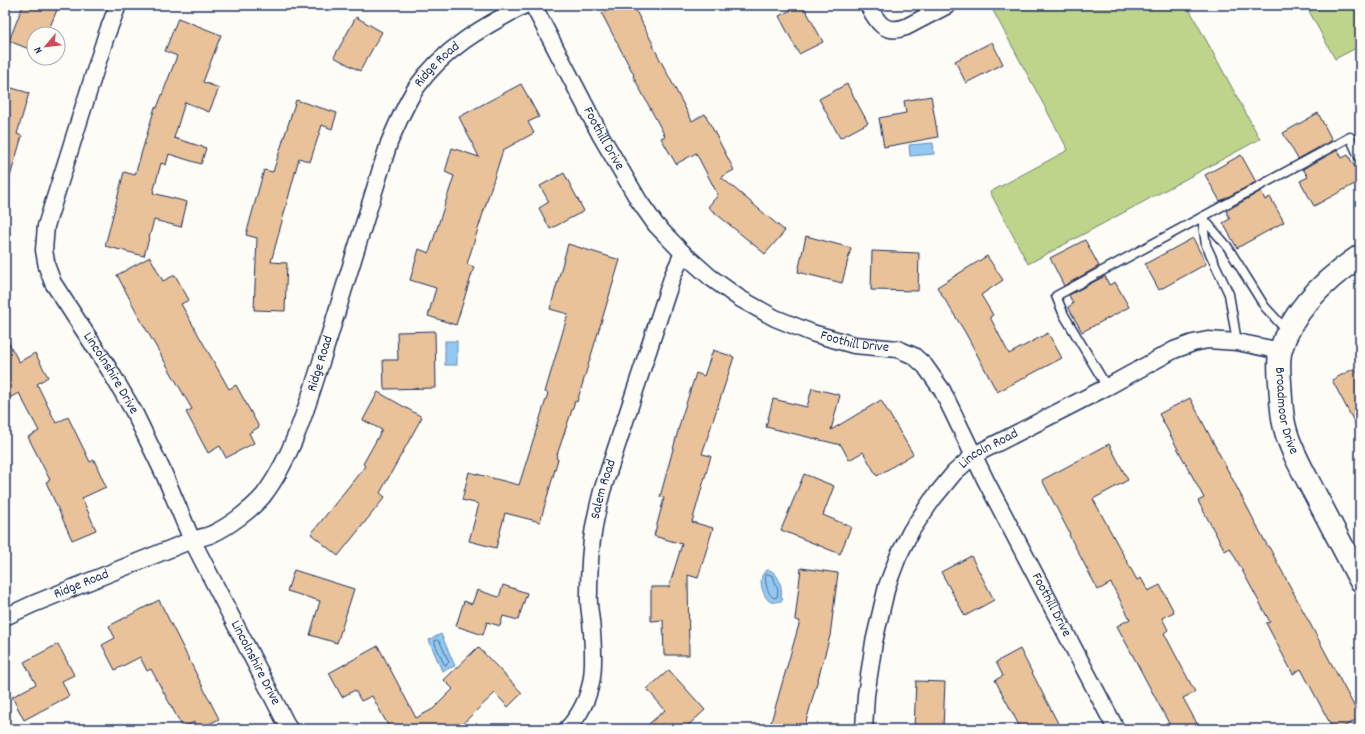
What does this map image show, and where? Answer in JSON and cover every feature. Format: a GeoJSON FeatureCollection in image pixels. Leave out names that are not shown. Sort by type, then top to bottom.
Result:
{"type":"FeatureCollection","features":[{"type":"Feature","properties":{"kind":"street","name":"Lincolnshire Drive"},"geometry":{"type":"LineString","coordinates":[[118,5],[106,36],[46,226],[44,250],[47,267],[53,283],[110,369],[134,412],[164,474],[192,540],[289,729]]}},
{"type":"Feature","properties":{"kind":"street","name":"Ridge Road"},"geometry":{"type":"LineString","coordinates":[[5,617],[33,604],[192,540],[212,534],[245,513],[262,497],[276,478],[286,459],[313,387],[389,142],[401,113],[416,88],[433,67],[461,42],[496,20],[525,5]]}},
{"type":"Feature","properties":{"kind":"street","name":"Foothill Drive"},"geometry":{"type":"LineString","coordinates":[[533,5],[601,136],[639,201],[656,225],[683,253],[710,277],[739,298],[775,318],[812,333],[854,345],[898,350],[914,356],[925,366],[942,390],[986,481],[1116,729]]}},
{"type":"Feature","properties":{"kind":"street"},"geometry":{"type":"LineString","coordinates":[[868,5],[879,24],[892,30],[899,30],[906,27],[948,5]]}},
{"type":"Feature","properties":{"kind":"street","name":"Salem Road"},"geometry":{"type":"LineString","coordinates":[[566,729],[576,719],[586,701],[593,678],[594,655],[588,596],[590,556],[600,498],[672,275],[683,253]]}},
{"type":"Feature","properties":{"kind":"street","name":"Broadmoor Drive"},"geometry":{"type":"LineString","coordinates":[[1360,256],[1334,274],[1318,289],[1301,310],[1284,341],[1279,371],[1281,410],[1285,429],[1302,468],[1360,580]]}},
{"type":"Feature","properties":{"kind":"street","name":"Lincoln Road"},"geometry":{"type":"LineString","coordinates":[[864,729],[866,696],[874,642],[887,586],[898,557],[911,531],[932,500],[954,474],[974,455],[1174,350],[1193,343],[1208,340],[1237,342],[1284,341]]}},
{"type":"Feature","properties":{"kind":"lane"},"geometry":{"type":"LineString","coordinates":[[1107,386],[1064,315],[1056,296],[1350,137],[1360,159]]}},
{"type":"Feature","properties":{"kind":"lane"},"geometry":{"type":"LineString","coordinates":[[1202,217],[1227,246],[1265,307],[1284,341]]}},
{"type":"Feature","properties":{"kind":"lane"},"geometry":{"type":"LineString","coordinates":[[1202,217],[1206,245],[1229,294],[1237,342]]}},
{"type":"Feature","properties":{"kind":"green space"},"geometry":{"type":"Polygon","coordinates":[[[990,5],[1187,5],[1260,139],[1028,264],[990,192],[1068,150],[990,5]]]}},
{"type":"Feature","properties":{"kind":"green space"},"geometry":{"type":"Polygon","coordinates":[[[1321,5],[1359,5],[1360,46],[1335,59],[1309,11],[1321,5]]]}},
{"type":"Feature","properties":{"kind":"water"},"geometry":{"type":"Polygon","coordinates":[[[933,143],[934,154],[910,156],[909,145],[933,143]]]}},
{"type":"Feature","properties":{"kind":"water"},"geometry":{"type":"Polygon","coordinates":[[[445,341],[457,341],[457,365],[445,365],[445,341]]]}},
{"type":"Feature","properties":{"kind":"water"},"geometry":{"type":"Polygon","coordinates":[[[768,570],[775,573],[779,580],[781,597],[783,598],[781,601],[771,602],[763,592],[761,581],[762,576],[764,572],[768,570]]]}},
{"type":"Feature","properties":{"kind":"water"},"geometry":{"type":"Polygon","coordinates":[[[441,634],[455,666],[442,671],[429,640],[441,634]]]}},
{"type":"Feature","properties":{"kind":"building"},"geometry":{"type":"Polygon","coordinates":[[[23,5],[59,5],[50,26],[26,26],[26,48],[9,41],[23,5]]]}},
{"type":"Feature","properties":{"kind":"building"},"geometry":{"type":"Polygon","coordinates":[[[618,5],[633,5],[692,121],[705,114],[734,170],[721,177],[785,231],[765,254],[708,207],[718,195],[696,153],[676,164],[661,138],[665,136],[602,14],[618,5]]]}},
{"type":"Feature","properties":{"kind":"building"},"geometry":{"type":"Polygon","coordinates":[[[803,5],[823,42],[799,54],[779,16],[803,5]]]}},
{"type":"Feature","properties":{"kind":"building"},"geometry":{"type":"Polygon","coordinates":[[[356,17],[382,32],[360,71],[334,57],[356,17]]]}},
{"type":"Feature","properties":{"kind":"building"},"geometry":{"type":"Polygon","coordinates":[[[178,18],[221,35],[203,82],[219,88],[209,112],[185,102],[174,138],[206,148],[201,164],[169,154],[166,165],[161,163],[153,193],[187,202],[181,227],[154,220],[144,256],[105,246],[124,172],[135,175],[155,107],[157,108],[177,56],[165,51],[178,18]]]}},
{"type":"Feature","properties":{"kind":"building"},"geometry":{"type":"Polygon","coordinates":[[[992,42],[1003,64],[966,83],[955,61],[992,42]]]}},
{"type":"Feature","properties":{"kind":"building"},"geometry":{"type":"Polygon","coordinates":[[[521,84],[539,117],[528,122],[534,133],[503,150],[467,264],[474,267],[456,325],[428,316],[436,288],[410,280],[419,249],[429,253],[454,176],[445,172],[452,148],[479,157],[459,117],[521,84]]]}},
{"type":"Feature","properties":{"kind":"building"},"geometry":{"type":"Polygon","coordinates":[[[847,84],[868,123],[840,138],[819,99],[847,84]]]}},
{"type":"Feature","properties":{"kind":"building"},"geometry":{"type":"Polygon","coordinates":[[[5,86],[29,93],[17,134],[22,136],[9,180],[5,180],[5,86]]]}},
{"type":"Feature","properties":{"kind":"building"},"geometry":{"type":"Polygon","coordinates":[[[931,96],[938,137],[884,147],[879,118],[906,113],[904,101],[931,96]]]}},
{"type":"Feature","properties":{"kind":"building"},"geometry":{"type":"Polygon","coordinates":[[[296,100],[337,113],[332,129],[322,125],[310,162],[299,158],[271,262],[287,263],[285,311],[254,310],[257,238],[246,235],[264,170],[273,172],[296,100]]]}},
{"type":"Feature","properties":{"kind":"building"},"geometry":{"type":"Polygon","coordinates":[[[1318,113],[1332,140],[1298,159],[1283,133],[1318,113]]]}},
{"type":"Feature","properties":{"kind":"building"},"geometry":{"type":"Polygon","coordinates":[[[1338,150],[1342,158],[1348,155],[1360,176],[1360,181],[1314,206],[1300,181],[1308,177],[1303,169],[1338,150]]]}},
{"type":"Feature","properties":{"kind":"building"},"geometry":{"type":"Polygon","coordinates":[[[1241,155],[1256,182],[1220,201],[1205,175],[1241,155]]]}},
{"type":"Feature","properties":{"kind":"building"},"geometry":{"type":"Polygon","coordinates":[[[564,173],[584,211],[550,229],[539,208],[549,202],[540,186],[564,173]]]}},
{"type":"Feature","properties":{"kind":"building"},"geometry":{"type":"Polygon","coordinates":[[[1261,191],[1265,200],[1270,197],[1284,222],[1237,248],[1223,223],[1230,219],[1226,211],[1261,191]]]}},
{"type":"Feature","properties":{"kind":"building"},"geometry":{"type":"Polygon","coordinates":[[[806,236],[851,248],[842,283],[798,272],[806,236]]]}},
{"type":"Feature","properties":{"kind":"building"},"geometry":{"type":"Polygon","coordinates":[[[1193,238],[1206,264],[1159,290],[1145,264],[1193,238]]]}},
{"type":"Feature","properties":{"kind":"building"},"geometry":{"type":"Polygon","coordinates":[[[1085,240],[1099,266],[1064,286],[1050,258],[1085,240]]]}},
{"type":"Feature","properties":{"kind":"building"},"geometry":{"type":"Polygon","coordinates":[[[568,244],[620,260],[577,402],[575,401],[556,458],[558,459],[540,522],[505,513],[496,548],[469,541],[479,504],[462,500],[469,472],[519,485],[548,393],[545,392],[568,314],[550,309],[568,244]]]}},
{"type":"Feature","properties":{"kind":"building"},"geometry":{"type":"Polygon","coordinates":[[[872,251],[919,253],[918,291],[871,290],[872,251]]]}},
{"type":"Feature","properties":{"kind":"building"},"geometry":{"type":"Polygon","coordinates":[[[987,256],[1003,280],[981,295],[993,315],[990,317],[1009,354],[1048,333],[1062,358],[997,392],[965,332],[937,287],[987,256]]]}},
{"type":"Feature","properties":{"kind":"building"},"geometry":{"type":"Polygon","coordinates":[[[150,257],[163,281],[175,275],[189,300],[181,304],[229,389],[236,385],[259,427],[249,433],[254,443],[226,458],[220,446],[208,453],[186,412],[192,409],[143,324],[117,275],[150,257]]]}},
{"type":"Feature","properties":{"kind":"building"},"geometry":{"type":"Polygon","coordinates":[[[1105,276],[1109,285],[1115,282],[1129,307],[1082,332],[1068,307],[1073,304],[1069,295],[1105,276]]]}},
{"type":"Feature","properties":{"kind":"building"},"geometry":{"type":"Polygon","coordinates":[[[435,331],[436,388],[384,389],[383,360],[398,360],[397,332],[435,331]]]}},
{"type":"Feature","properties":{"kind":"building"},"geometry":{"type":"Polygon","coordinates":[[[5,336],[19,362],[35,353],[48,377],[37,384],[56,423],[68,417],[90,462],[94,460],[106,487],[82,498],[96,530],[72,540],[46,482],[50,480],[28,437],[39,431],[19,393],[5,400],[5,336]]]}},
{"type":"Feature","properties":{"kind":"building"},"geometry":{"type":"Polygon","coordinates":[[[713,350],[734,357],[702,454],[711,456],[692,522],[713,528],[698,578],[688,575],[689,655],[664,655],[663,620],[651,621],[651,587],[669,587],[682,544],[654,536],[664,498],[660,497],[682,416],[696,373],[704,376],[713,350]]]}},
{"type":"Feature","properties":{"kind":"building"},"geometry":{"type":"Polygon","coordinates":[[[1355,368],[1360,377],[1360,433],[1332,380],[1355,368]]]}},
{"type":"Feature","properties":{"kind":"building"},"geometry":{"type":"Polygon","coordinates":[[[812,388],[840,395],[831,430],[881,400],[913,454],[877,476],[863,452],[849,460],[841,445],[766,427],[773,399],[807,407],[812,388]]]}},
{"type":"Feature","properties":{"kind":"building"},"geometry":{"type":"Polygon","coordinates":[[[378,392],[422,417],[380,493],[385,497],[338,556],[311,534],[365,466],[363,464],[382,430],[363,420],[378,392]]]}},
{"type":"Feature","properties":{"kind":"building"},"geometry":{"type":"Polygon","coordinates":[[[1190,398],[1268,547],[1360,717],[1340,729],[1333,729],[1301,669],[1293,674],[1266,623],[1270,622],[1230,548],[1225,551],[1198,501],[1204,498],[1159,414],[1190,398]]]}},
{"type":"Feature","properties":{"kind":"building"},"geometry":{"type":"Polygon","coordinates":[[[1109,444],[1128,480],[1093,499],[1137,580],[1141,578],[1148,591],[1160,585],[1174,612],[1162,618],[1168,630],[1164,633],[1195,692],[1183,698],[1200,729],[1172,729],[1117,626],[1130,619],[1111,583],[1098,590],[1042,480],[1109,444]]]}},
{"type":"Feature","properties":{"kind":"building"},"geometry":{"type":"Polygon","coordinates":[[[804,474],[834,486],[823,515],[851,527],[840,554],[781,530],[804,474]]]}},
{"type":"Feature","properties":{"kind":"building"},"geometry":{"type":"Polygon","coordinates":[[[971,556],[994,600],[965,616],[941,572],[971,556]]]}},
{"type":"Feature","properties":{"kind":"building"},"geometry":{"type":"Polygon","coordinates":[[[801,568],[838,573],[830,636],[804,729],[769,729],[800,621],[795,620],[801,568]]]}},
{"type":"Feature","properties":{"kind":"building"},"geometry":{"type":"Polygon","coordinates":[[[294,570],[354,589],[337,643],[310,635],[320,601],[287,591],[294,570]]]}},
{"type":"Feature","properties":{"kind":"building"},"geometry":{"type":"Polygon","coordinates":[[[503,585],[527,593],[518,620],[503,616],[500,626],[487,622],[483,635],[456,626],[464,601],[472,604],[477,590],[499,597],[503,585]]]}},
{"type":"Feature","properties":{"kind":"building"},"geometry":{"type":"Polygon","coordinates":[[[159,600],[219,719],[199,729],[197,729],[194,722],[183,728],[151,669],[147,671],[140,657],[115,670],[102,645],[115,638],[109,626],[159,600]]]}},
{"type":"Feature","properties":{"kind":"building"},"geometry":{"type":"Polygon","coordinates":[[[58,644],[74,675],[62,681],[69,696],[24,720],[12,697],[36,684],[24,662],[58,644]]]}},
{"type":"Feature","properties":{"kind":"building"},"geometry":{"type":"Polygon","coordinates":[[[378,646],[416,718],[433,709],[453,689],[444,680],[478,647],[522,693],[508,707],[495,693],[457,729],[390,729],[372,696],[361,701],[355,690],[342,697],[329,673],[378,646]]]}},
{"type":"Feature","properties":{"kind":"building"},"geometry":{"type":"Polygon","coordinates":[[[1020,649],[1061,729],[1021,729],[995,680],[1003,676],[996,662],[1020,649]]]}},
{"type":"Feature","properties":{"kind":"building"},"geometry":{"type":"Polygon","coordinates":[[[669,670],[705,710],[684,729],[643,729],[665,710],[647,689],[669,670]]]}},
{"type":"Feature","properties":{"kind":"building"},"geometry":{"type":"Polygon","coordinates":[[[916,681],[945,682],[943,729],[914,729],[916,681]]]}}]}
